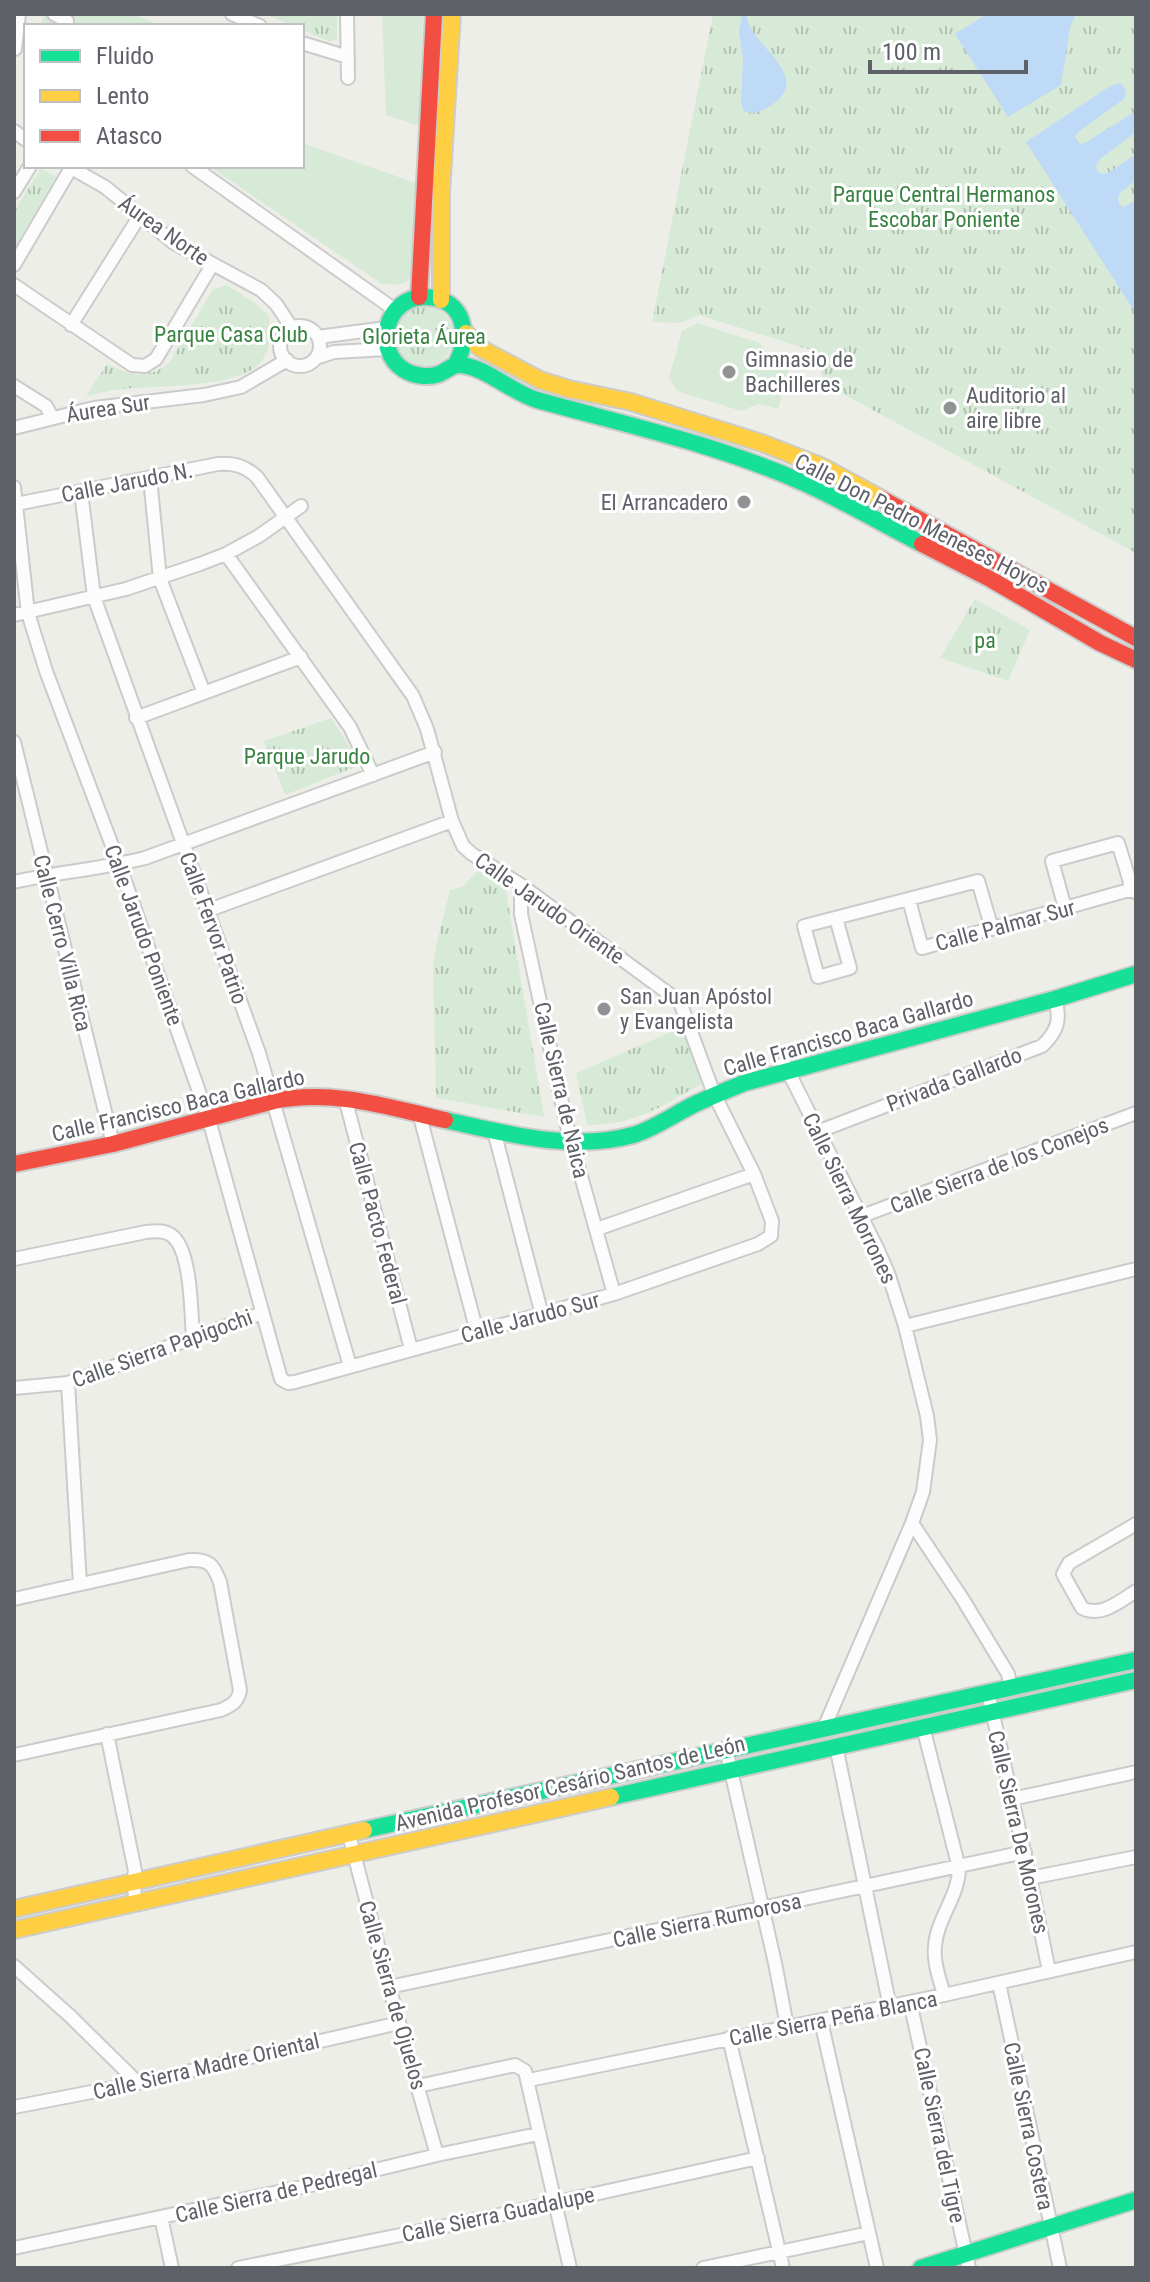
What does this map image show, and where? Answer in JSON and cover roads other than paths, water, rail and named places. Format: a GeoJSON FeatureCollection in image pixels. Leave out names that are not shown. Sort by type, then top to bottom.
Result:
{"type":"FeatureCollection","features":[{"type":"Feature","properties":{"kind":"street"},"geometry":{"type":"LineString","coordinates":[[18,51],[19,14]]}},
{"type":"Feature","properties":{"kind":"street"},"geometry":{"type":"LineString","coordinates":[[54,14],[67,21]]}},
{"type":"Feature","properties":{"kind":"street"},"geometry":{"type":"LineString","coordinates":[[232,14],[255,24]]}},
{"type":"Feature","properties":{"kind":"street"},"geometry":{"type":"LineString","coordinates":[[347,14],[348,78]]}},
{"type":"Feature","properties":{"kind":"street"},"geometry":{"type":"LineString","coordinates":[[419,297],[434,14]]}},
{"type":"Feature","properties":{"kind":"street"},"geometry":{"type":"LineString","coordinates":[[452,14],[444,153],[441,300],[419,297],[395,310],[386,328],[387,349],[392,360],[411,375],[435,376],[456,364],[465,344],[466,333]]}},
{"type":"Feature","properties":{"kind":"street"},"geometry":{"type":"LineString","coordinates":[[304,44],[348,57]]}},
{"type":"Feature","properties":{"kind":"street"},"geometry":{"type":"LineString","coordinates":[[14,192],[29,168]]}},
{"type":"Feature","properties":{"kind":"street"},"geometry":{"type":"LineString","coordinates":[[14,265],[68,168]]}},
{"type":"Feature","properties":{"kind":"street","name":"Áurea Norte"},"geometry":{"type":"LineString","coordinates":[[71,168],[105,187],[174,243],[261,290],[276,304],[292,328]]}},
{"type":"Feature","properties":{"kind":"street"},"geometry":{"type":"LineString","coordinates":[[195,168],[395,310]]}},
{"type":"Feature","properties":{"kind":"street"},"geometry":{"type":"LineString","coordinates":[[71,325],[139,217]]}},
{"type":"Feature","properties":{"kind":"street"},"geometry":{"type":"LineString","coordinates":[[14,285],[132,365],[145,366],[156,359],[212,265]]}},
{"type":"Feature","properties":{"kind":"street","name":"Calle Don Pedro Meneses Hoyos"},"geometry":{"type":"LineString","coordinates":[[441,300],[458,313],[466,333],[480,348],[540,380],[631,402],[790,452],[823,467],[1136,638]]}},
{"type":"Feature","properties":{"kind":"street"},"geometry":{"type":"LineString","coordinates":[[316,358],[320,348],[318,337],[307,328],[292,328],[285,334],[281,343],[282,352],[291,364],[302,366],[334,352],[387,349]]}},
{"type":"Feature","properties":{"kind":"street"},"geometry":{"type":"LineString","coordinates":[[318,337],[386,328]]}},
{"type":"Feature","properties":{"kind":"street"},"geometry":{"type":"LineString","coordinates":[[360,332],[361,350]]}},
{"type":"Feature","properties":{"kind":"street","name":"Áurea Sur"},"geometry":{"type":"LineString","coordinates":[[14,428],[94,408],[204,395],[241,387],[287,360]]}},
{"type":"Feature","properties":{"kind":"street","name":"Calle Don Pedro Meneses Hoyos"},"geometry":{"type":"LineString","coordinates":[[456,364],[469,366],[559,408],[626,423],[718,450],[804,483],[992,580],[1100,643],[1136,660]]}},
{"type":"Feature","properties":{"kind":"street"},"geometry":{"type":"LineString","coordinates":[[14,386],[46,406],[52,417]]}},
{"type":"Feature","properties":{"kind":"street","name":"Calle Jarudo N."},"geometry":{"type":"LineString","coordinates":[[16,504],[218,464],[238,464]]}},
{"type":"Feature","properties":{"kind":"street","name":"Calle Jarudo Oriente"},"geometry":{"type":"LineString","coordinates":[[238,464],[257,477],[413,696],[435,752],[452,821],[463,846],[680,1002],[714,1094],[754,1174],[772,1221],[771,1236]]}},
{"type":"Feature","properties":{"kind":"street"},"geometry":{"type":"LineString","coordinates":[[150,478],[160,579],[204,693]]}},
{"type":"Feature","properties":{"kind":"street","name":"Calle Jarudo Poniente"},"geometry":{"type":"LineString","coordinates":[[14,487],[21,614],[46,671],[119,864],[209,1120],[279,1374],[284,1382]]}},
{"type":"Feature","properties":{"kind":"street","name":"Calle Fervor Patrio"},"geometry":{"type":"LineString","coordinates":[[81,492],[94,597],[209,910],[274,1101],[350,1366]]}},
{"type":"Feature","properties":{"kind":"street"},"geometry":{"type":"LineString","coordinates":[[882,524],[892,505]]}},
{"type":"Feature","properties":{"kind":"street"},"geometry":{"type":"LineString","coordinates":[[21,614],[160,579],[226,554],[259,536],[301,506]]}},
{"type":"Feature","properties":{"kind":"street"},"geometry":{"type":"LineString","coordinates":[[226,554],[350,727],[373,775]]}},
{"type":"Feature","properties":{"kind":"street"},"geometry":{"type":"LineString","coordinates":[[136,718],[301,657]]}},
{"type":"Feature","properties":{"kind":"street","name":"Calle Cerro Villa Rica"},"geometry":{"type":"LineString","coordinates":[[14,742],[113,1144]]}},
{"type":"Feature","properties":{"kind":"street"},"geometry":{"type":"LineString","coordinates":[[14,882],[45,874],[119,864],[184,844],[435,752]]}},
{"type":"Feature","properties":{"kind":"street"},"geometry":{"type":"LineString","coordinates":[[209,910],[452,821]]}},
{"type":"Feature","properties":{"kind":"street"},"geometry":{"type":"LineString","coordinates":[[1065,908],[1052,861],[1118,843],[1133,891]]}},
{"type":"Feature","properties":{"kind":"street"},"geometry":{"type":"LineString","coordinates":[[836,918],[850,968],[818,977],[804,926],[978,881],[992,929]]}},
{"type":"Feature","properties":{"kind":"street","name":"Calle Sierra de Naica"},"geometry":{"type":"LineString","coordinates":[[521,885],[521,914],[571,1141],[614,1294]]}},
{"type":"Feature","properties":{"kind":"street","name":"Calle Palmar Sur"},"geometry":{"type":"LineString","coordinates":[[909,900],[922,948],[1133,891]]}},
{"type":"Feature","properties":{"kind":"street","name":"Calle Francisco Baca Gallardo"},"geometry":{"type":"LineString","coordinates":[[14,1164],[113,1144],[274,1101],[324,1095],[494,1131],[594,1142],[633,1135],[651,1128],[714,1094],[786,1067],[1055,999],[1136,974]]}},
{"type":"Feature","properties":{"kind":"street","name":"Privada Gallardo"},"geometry":{"type":"LineString","coordinates":[[817,1132],[1042,1046],[1053,1033],[1060,1015],[1055,999]]}},
{"type":"Feature","properties":{"kind":"street","name":"Calle Sierra Morrones"},"geometry":{"type":"LineString","coordinates":[[786,1067],[888,1273],[905,1326],[930,1440],[923,1492],[912,1523],[824,1728]]}},
{"type":"Feature","properties":{"kind":"street","name":"Calle Pacto Federal"},"geometry":{"type":"LineString","coordinates":[[345,1098],[411,1349]]}},
{"type":"Feature","properties":{"kind":"street"},"geometry":{"type":"LineString","coordinates":[[419,1113],[477,1332]]}},
{"type":"Feature","properties":{"kind":"street","name":"Calle Sierra de los Conejos"},"geometry":{"type":"LineString","coordinates":[[862,1216],[1136,1113]]}},
{"type":"Feature","properties":{"kind":"street"},"geometry":{"type":"LineString","coordinates":[[494,1131],[542,1315]]}},
{"type":"Feature","properties":{"kind":"street"},"geometry":{"type":"LineString","coordinates":[[597,1229],[754,1174]]}},
{"type":"Feature","properties":{"kind":"street"},"geometry":{"type":"LineString","coordinates":[[14,1259],[146,1232],[159,1231],[171,1235],[179,1244],[188,1277],[193,1339]]}},
{"type":"Feature","properties":{"kind":"street","name":"Calle Jarudo Sur"},"geometry":{"type":"LineString","coordinates":[[284,1382],[295,1382],[614,1294],[758,1244],[771,1236]]}},
{"type":"Feature","properties":{"kind":"street"},"geometry":{"type":"LineString","coordinates":[[905,1326],[1136,1269]]}},
{"type":"Feature","properties":{"kind":"street","name":"Calle Sierra Papigochi"},"geometry":{"type":"LineString","coordinates":[[14,1388],[68,1383],[262,1313]]}},
{"type":"Feature","properties":{"kind":"street"},"geometry":{"type":"LineString","coordinates":[[68,1383],[80,1584]]}},
{"type":"Feature","properties":{"kind":"street"},"geometry":{"type":"LineString","coordinates":[[912,1523],[1008,1674],[1011,1688]]}},
{"type":"Feature","properties":{"kind":"street"},"geometry":{"type":"LineString","coordinates":[[1136,1524],[1069,1563],[1063,1574],[1082,1608],[1091,1612],[1104,1610],[1136,1591]]}},
{"type":"Feature","properties":{"kind":"street"},"geometry":{"type":"LineString","coordinates":[[14,1599],[201,1559],[215,1569],[220,1582],[239,1678],[238,1699],[221,1710],[14,1755]]}},
{"type":"Feature","properties":{"kind":"street","name":"Avenida Profesor Cesário Santos de León"},"geometry":{"type":"LineString","coordinates":[[14,1909],[1136,1660]]}},
{"type":"Feature","properties":{"kind":"street","name":"Avenida Profesor Cesário Santos de León"},"geometry":{"type":"LineString","coordinates":[[14,1930],[1136,1680]]}},
{"type":"Feature","properties":{"kind":"street","name":"Calle Sierra De Morones"},"geometry":{"type":"LineString","coordinates":[[988,1693],[1049,1971]]}},
{"type":"Feature","properties":{"kind":"street"},"geometry":{"type":"LineString","coordinates":[[923,1727],[959,1868],[956,1887],[935,1946],[944,1995]]}},
{"type":"Feature","properties":{"kind":"street"},"geometry":{"type":"LineString","coordinates":[[107,1734],[135,1871],[136,1903]]}},
{"type":"Feature","properties":{"kind":"street"},"geometry":{"type":"LineString","coordinates":[[836,1746],[890,2007]]}},
{"type":"Feature","properties":{"kind":"street"},"geometry":{"type":"LineString","coordinates":[[726,1749],[787,2026]]}},
{"type":"Feature","properties":{"kind":"street"},"geometry":{"type":"LineString","coordinates":[[1012,1799],[1136,1772]]}},
{"type":"Feature","properties":{"kind":"street","name":"Calle Sierra de Ojuelos"},"geometry":{"type":"LineString","coordinates":[[349,1835],[437,2155]]}},
{"type":"Feature","properties":{"kind":"street","name":"Calle Sierra Rumorosa"},"geometry":{"type":"LineString","coordinates":[[389,1987],[1025,1852]]}},
{"type":"Feature","properties":{"kind":"street"},"geometry":{"type":"LineString","coordinates":[[1030,1878],[1136,1857]]}},
{"type":"Feature","properties":{"kind":"street","name":"Calle Sierra Peña Blanca"},"geometry":{"type":"LineString","coordinates":[[529,2080],[890,2007],[1136,1952]]}},
{"type":"Feature","properties":{"kind":"street"},"geometry":{"type":"LineString","coordinates":[[14,1966],[138,2083]]}},
{"type":"Feature","properties":{"kind":"street","name":"Calle Sierra Costera"},"geometry":{"type":"LineString","coordinates":[[999,1983],[1060,2268]]}},
{"type":"Feature","properties":{"kind":"street","name":"Calle Sierra del Tigre"},"geometry":{"type":"LineString","coordinates":[[910,2002],[967,2262]]}},
{"type":"Feature","properties":{"kind":"street"},"geometry":{"type":"LineString","coordinates":[[821,2021],[877,2268]]}},
{"type":"Feature","properties":{"kind":"street","name":"Calle Sierra Madre Oriental"},"geometry":{"type":"LineString","coordinates":[[14,2107],[138,2083],[399,2023]]}},
{"type":"Feature","properties":{"kind":"street"},"geometry":{"type":"LineString","coordinates":[[729,2038],[783,2268]]}},
{"type":"Feature","properties":{"kind":"street"},"geometry":{"type":"LineString","coordinates":[[418,2086],[515,2065],[525,2071],[570,2268]]}},
{"type":"Feature","properties":{"kind":"street","name":"Calle Sierra de Pedregal"},"geometry":{"type":"LineString","coordinates":[[14,2248],[538,2134]]}},
{"type":"Feature","properties":{"kind":"street","name":"Calle Sierra Guadalupe"},"geometry":{"type":"LineString","coordinates":[[238,2268],[301,2262],[758,2158]]}},
{"type":"Feature","properties":{"kind":"street"},"geometry":{"type":"LineString","coordinates":[[921,2268],[967,2262],[1051,2227],[1136,2200]]}},
{"type":"Feature","properties":{"kind":"street"},"geometry":{"type":"LineString","coordinates":[[161,2217],[172,2268]]}},
{"type":"Feature","properties":{"kind":"street"},"geometry":{"type":"LineString","coordinates":[[703,2268],[869,2233]]}},
{"type":"Feature","properties":{"kind":"water"},"geometry":{"type":"Polygon","coordinates":[[[742,14],[747,14],[757,37],[784,73],[786,84],[782,96],[767,108],[753,113],[744,111],[741,104],[743,58],[739,32],[742,14]]]}},
{"type":"Feature","properties":{"kind":"water"},"geometry":{"type":"Polygon","coordinates":[[[987,14],[1076,14],[1070,27],[1061,85],[1008,117],[955,34],[987,14]]]}},
{"type":"Feature","properties":{"kind":"water"},"geometry":{"type":"Polygon","coordinates":[[[1120,83],[1125,90],[1124,99],[1075,137],[1080,144],[1085,143],[1136,111],[1136,132],[1100,159],[1096,166],[1098,172],[1108,173],[1136,154],[1136,180],[1120,193],[1118,199],[1123,207],[1136,200],[1136,314],[1026,142],[1110,86],[1120,83]]]}},
{"type":"Feature","properties":{"kind":"place","name":"Gimnasio de Bachilleres"},"geometry":{"type":"Point","coordinates":[729,372]}},
{"type":"Feature","properties":{"kind":"place","name":"Auditorio al aire libre"},"geometry":{"type":"Point","coordinates":[950,408]}},
{"type":"Feature","properties":{"kind":"place","name":"El Arrancadero"},"geometry":{"type":"Point","coordinates":[744,502]}},
{"type":"Feature","properties":{"kind":"place","name":"San Juan Apóstol y Evangelista"},"geometry":{"type":"Point","coordinates":[604,1009]}},
{"type":"Feature","properties":{"kind":"park label","name":"Parque Central Hermanos Escobar Poniente"},"geometry":{"type":"Point","coordinates":[944,206]}},
{"type":"Feature","properties":{"kind":"park label","name":"Parque Casa Club"},"geometry":{"type":"Point","coordinates":[231,334]}},
{"type":"Feature","properties":{"kind":"park label","name":"Glorieta Áurea"},"geometry":{"type":"Point","coordinates":[424,336]}},
{"type":"Feature","properties":{"kind":"park label","name":"pa"},"geometry":{"type":"Point","coordinates":[985,640]}},
{"type":"Feature","properties":{"kind":"park label","name":"Parque Jarudo"},"geometry":{"type":"Point","coordinates":[307,756]}}]}
